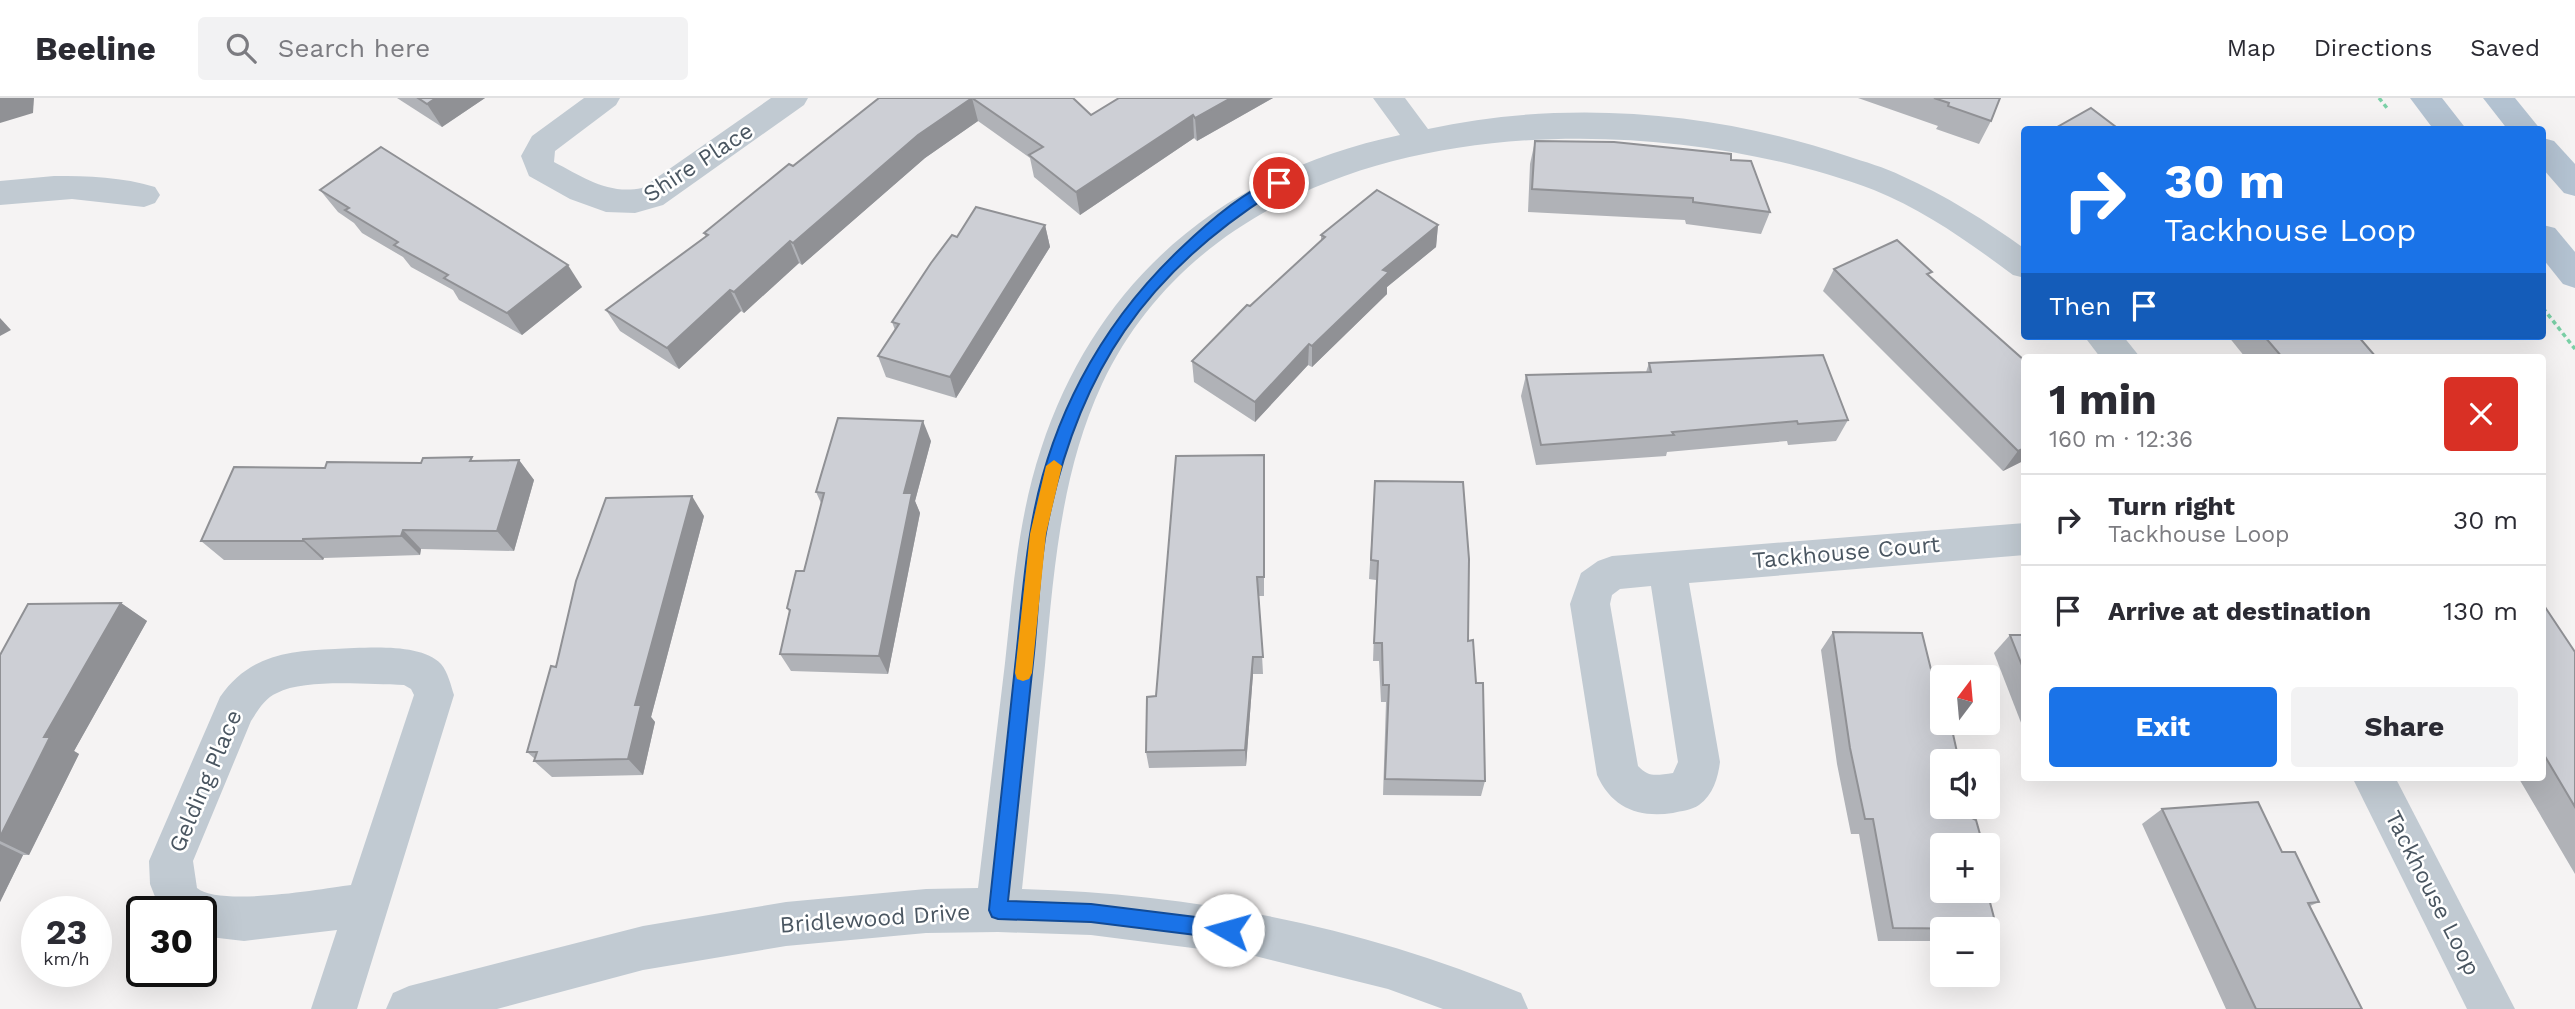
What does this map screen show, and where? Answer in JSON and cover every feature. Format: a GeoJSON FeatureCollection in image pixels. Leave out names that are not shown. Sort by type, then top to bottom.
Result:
{"type":"FeatureCollection","features":[{"type":"Feature","properties":{"kind":"main road"},"geometry":{"type":"LineString","coordinates":[[2425,98],[2449,126]]}},
{"type":"Feature","properties":{"kind":"main road"},"geometry":{"type":"LineString","coordinates":[[2498,98],[2522,126]]}},
{"type":"Feature","properties":{"kind":"main road"},"geometry":{"type":"LineString","coordinates":[[2546,152],[2575,185]]}},
{"type":"Feature","properties":{"kind":"main road"},"geometry":{"type":"LineString","coordinates":[[2546,241],[2575,275]]}},
{"type":"Feature","properties":{"kind":"street","name":"Shire Place"},"geometry":{"type":"LineString","coordinates":[[605,98],[543,144],[537,156],[540,168],[605,202],[630,204],[652,197],[792,98]]}},
{"type":"Feature","properties":{"kind":"street"},"geometry":{"type":"LineString","coordinates":[[1388,98],[1413,130]]}},
{"type":"Feature","properties":{"kind":"street"},"geometry":{"type":"LineString","coordinates":[[998,910],[1038,534],[1058,448],[1084,384],[1112,337],[1153,284],[1200,238],[1242,205],[1297,172],[1354,148],[1413,130],[1464,118],[1552,110],[1614,110],[1678,118],[1768,139],[1821,155],[1885,181],[1935,206],[1983,235],[2021,264]]}},
{"type":"Feature","properties":{"kind":"street"},"geometry":{"type":"LineString","coordinates":[[0,194],[54,186],[102,187],[144,195]]}},
{"type":"Feature","properties":{"kind":"street"},"geometry":{"type":"LineString","coordinates":[[2105,340],[2119,354]]}},
{"type":"Feature","properties":{"kind":"street","name":"Tackhouse Court"},"geometry":{"type":"LineString","coordinates":[[1667,568],[1699,762],[1697,777],[1684,791],[1652,796],[1632,790],[1618,775],[1590,604],[1595,585],[1612,573],[1667,568],[2021,538]]}},
{"type":"Feature","properties":{"kind":"street","name":"Gelding Place"},"geometry":{"type":"LineString","coordinates":[[177,896],[171,888],[171,861],[234,710],[246,693],[262,679],[288,670],[409,667],[427,677],[434,695],[334,1009]]}},
{"type":"Feature","properties":{"kind":"street","name":"Tackhouse Loop"},"geometry":{"type":"LineString","coordinates":[[2375,781],[2492,1009]]}},
{"type":"Feature","properties":{"kind":"street"},"geometry":{"type":"LineString","coordinates":[[217,916],[244,919],[368,905]]}},
{"type":"Feature","properties":{"kind":"street","name":"Bridlewood Drive"},"geometry":{"type":"LineString","coordinates":[[409,1009],[643,948],[786,923],[926,911],[998,910],[1091,913],[1255,934],[1388,967],[1505,1009]]}},
{"type":"Feature","properties":{"kind":"path"},"geometry":{"type":"LineString","coordinates":[[2546,312],[2575,349]]}},
{"type":"Feature","properties":{"kind":"building"},"geometry":{"type":"Polygon","coordinates":[[[418,98],[436,98],[427,104],[418,98]]]}},
{"type":"Feature","properties":{"kind":"building"},"geometry":{"type":"Polygon","coordinates":[[[879,98],[972,98],[918,135],[793,243],[790,241],[734,292],[730,290],[667,348],[606,310],[708,235],[704,233],[789,164],[793,166],[879,98]]]}},
{"type":"Feature","properties":{"kind":"building"},"geometry":{"type":"Polygon","coordinates":[[[972,98],[1073,98],[1091,115],[1119,98],[1231,98],[1195,118],[1193,115],[1076,192],[1029,155],[1043,147],[972,98]]]}},
{"type":"Feature","properties":{"kind":"building"},"geometry":{"type":"Polygon","coordinates":[[[1934,98],[2000,98],[1991,121],[1948,106],[1949,103],[1934,98]]]}},
{"type":"Feature","properties":{"kind":"building"},"geometry":{"type":"Polygon","coordinates":[[[2091,108],[2115,126],[2059,126],[2091,108]]]}},
{"type":"Feature","properties":{"kind":"building"},"geometry":{"type":"Polygon","coordinates":[[[1535,141],[1614,142],[1731,154],[1731,160],[1751,161],[1770,212],[1693,202],[1693,198],[1532,189],[1535,141]]]}},
{"type":"Feature","properties":{"kind":"building"},"geometry":{"type":"Polygon","coordinates":[[[381,147],[568,265],[507,313],[444,278],[448,275],[394,245],[398,242],[345,210],[349,208],[320,190],[381,147]]]}},
{"type":"Feature","properties":{"kind":"building"},"geometry":{"type":"Polygon","coordinates":[[[1377,190],[1438,225],[1383,270],[1389,272],[1312,346],[1309,344],[1255,402],[1192,361],[1247,305],[1250,306],[1325,237],[1321,235],[1377,190]]]}},
{"type":"Feature","properties":{"kind":"building"},"geometry":{"type":"Polygon","coordinates":[[[976,207],[1045,225],[950,377],[878,356],[899,324],[892,322],[931,263],[952,235],[957,237],[976,207]]]}},
{"type":"Feature","properties":{"kind":"building"},"geometry":{"type":"Polygon","coordinates":[[[1897,240],[1932,272],[1927,274],[2021,357],[2021,450],[2018,451],[1834,269],[1897,240]]]}},
{"type":"Feature","properties":{"kind":"building"},"geometry":{"type":"Polygon","coordinates":[[[2267,340],[2361,340],[2373,354],[2279,354],[2267,340]]]}},
{"type":"Feature","properties":{"kind":"building"},"geometry":{"type":"Polygon","coordinates":[[[1823,355],[1848,420],[1798,424],[1797,421],[1672,432],[1674,435],[1541,445],[1526,375],[1651,372],[1649,363],[1823,355]]]}},
{"type":"Feature","properties":{"kind":"building"},"geometry":{"type":"Polygon","coordinates":[[[838,418],[923,421],[904,493],[912,493],[879,656],[780,654],[796,571],[804,571],[824,493],[816,492],[838,418]]]}},
{"type":"Feature","properties":{"kind":"building"},"geometry":{"type":"Polygon","coordinates":[[[1264,455],[1264,577],[1257,577],[1263,657],[1253,657],[1245,750],[1146,752],[1147,697],[1156,696],[1176,456],[1264,455]]]}},
{"type":"Feature","properties":{"kind":"building"},"geometry":{"type":"Polygon","coordinates":[[[472,457],[470,461],[519,460],[497,531],[403,530],[401,536],[303,541],[201,541],[234,467],[325,468],[327,462],[421,463],[423,458],[472,457]]]}},
{"type":"Feature","properties":{"kind":"building"},"geometry":{"type":"Polygon","coordinates":[[[1375,481],[1463,482],[1469,559],[1468,641],[1473,640],[1476,683],[1483,683],[1485,781],[1385,779],[1389,685],[1383,685],[1382,643],[1374,643],[1378,561],[1371,560],[1375,481]]]}},
{"type":"Feature","properties":{"kind":"building"},"geometry":{"type":"Polygon","coordinates":[[[692,496],[635,705],[641,705],[628,759],[534,761],[537,752],[527,752],[551,666],[556,667],[576,581],[606,498],[692,496]]]}},
{"type":"Feature","properties":{"kind":"building"},"geometry":{"type":"Polygon","coordinates":[[[121,603],[44,737],[50,737],[0,837],[0,655],[28,604],[121,603]]]}},
{"type":"Feature","properties":{"kind":"building"},"geometry":{"type":"Polygon","coordinates":[[[2546,608],[2575,652],[2575,807],[2546,758],[2546,608]]]}},
{"type":"Feature","properties":{"kind":"building"},"geometry":{"type":"Polygon","coordinates":[[[1833,632],[1922,633],[1930,665],[1930,735],[1953,735],[1956,749],[1930,749],[1930,819],[1974,819],[1980,833],[1930,833],[1930,903],[1990,903],[1994,917],[1930,917],[1930,928],[1893,928],[1873,819],[1865,819],[1850,748],[1833,632]]]}},
{"type":"Feature","properties":{"kind":"building"},"geometry":{"type":"Polygon","coordinates":[[[2010,635],[2021,635],[2021,663],[2010,635]]]}},
{"type":"Feature","properties":{"kind":"building"},"geometry":{"type":"Polygon","coordinates":[[[2258,802],[2282,852],[2295,852],[2319,902],[2308,903],[2362,1009],[2256,1009],[2162,809],[2258,802]]]}},
{"type":"Feature","properties":{"kind":"slow traffic"},"geometry":{"type":"LineString","coordinates":[[1023,673],[1038,534],[1054,466]]}},
{"type":"Feature","properties":{"kind":"route"},"geometry":{"type":"LineString","coordinates":[[1228,930],[1091,913],[998,910],[1038,534],[1058,448],[1084,384],[1112,337],[1153,284],[1200,238],[1242,205],[1279,183]]}}]}
